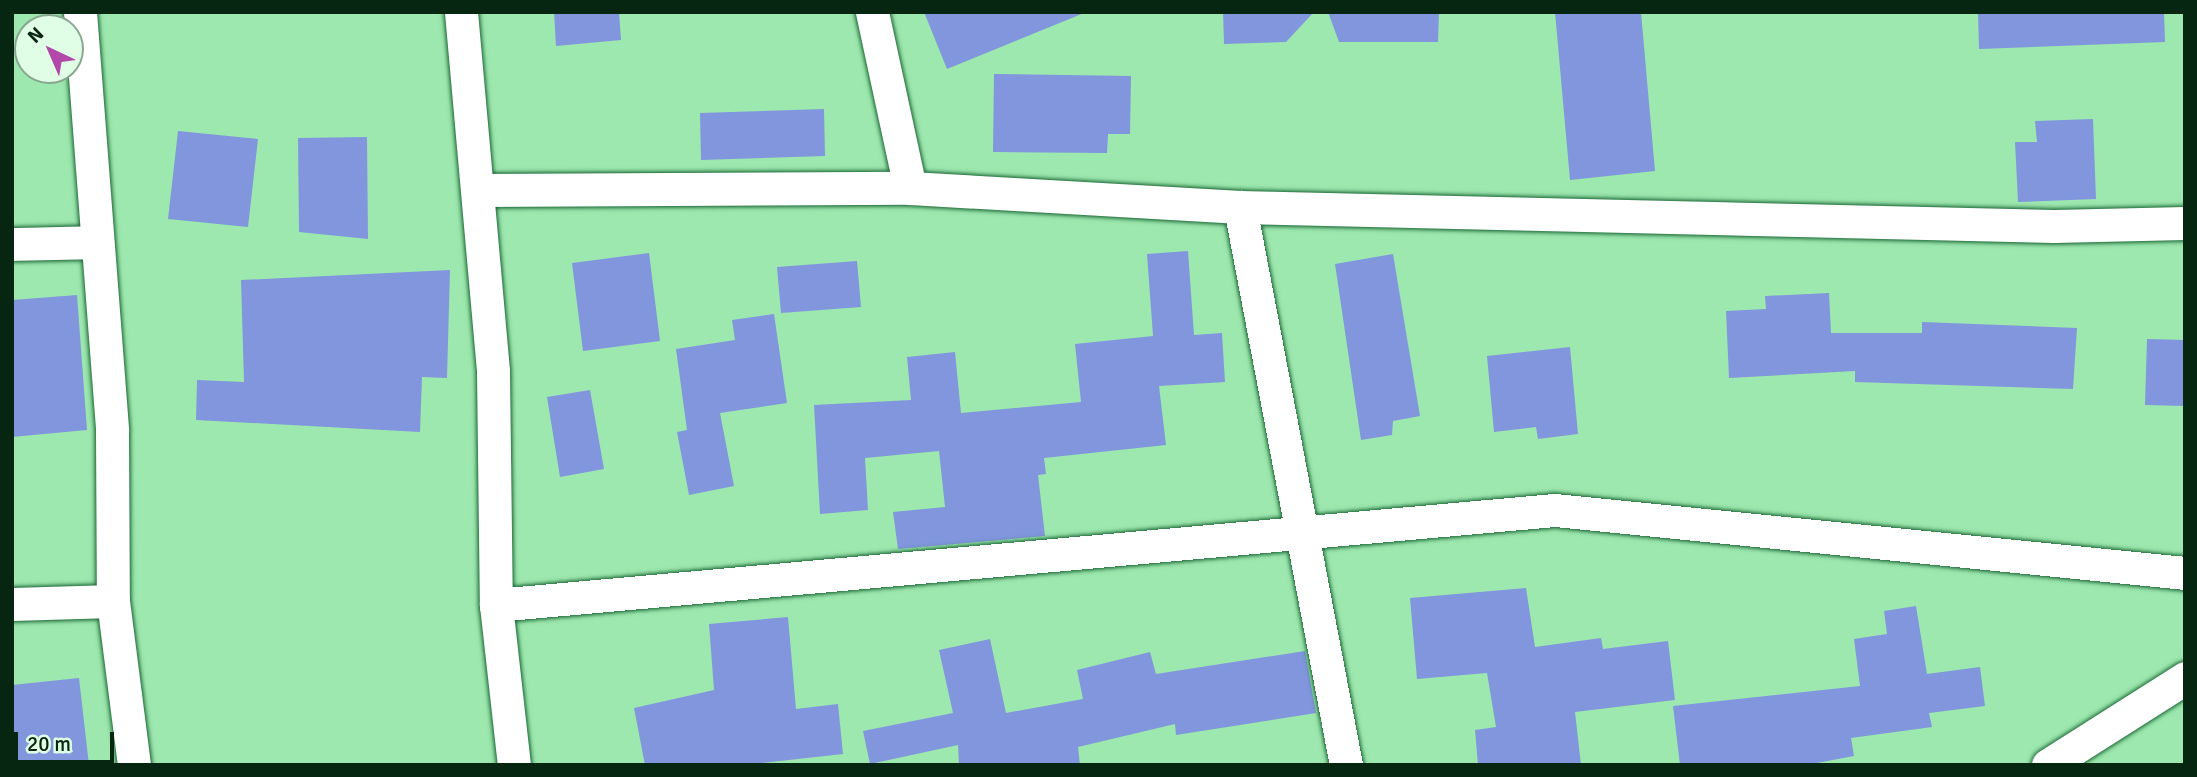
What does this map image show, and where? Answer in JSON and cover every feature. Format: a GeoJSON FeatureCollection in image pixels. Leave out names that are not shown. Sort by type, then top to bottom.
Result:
{"type":"FeatureCollection","features":[{"type":"Feature","properties":{"kind":"street"},"geometry":{"type":"LineString","coordinates":[[80,12],[112,431],[113,601],[134,765]]}},
{"type":"Feature","properties":{"kind":"street"},"geometry":{"type":"LineString","coordinates":[[461,12],[493,371],[496,605],[514,765]]}},
{"type":"Feature","properties":{"kind":"street"},"geometry":{"type":"LineString","coordinates":[[872,12],[910,188]]}},
{"type":"Feature","properties":{"kind":"street"},"geometry":{"type":"LineString","coordinates":[[478,190],[910,188],[1240,207],[2054,226],[2185,223]]}},
{"type":"Feature","properties":{"kind":"street"},"geometry":{"type":"LineString","coordinates":[[1240,207],[1299,531],[1346,765]]}},
{"type":"Feature","properties":{"kind":"street"},"geometry":{"type":"LineString","coordinates":[[12,244],[97,242]]}},
{"type":"Feature","properties":{"kind":"street"},"geometry":{"type":"LineString","coordinates":[[496,605],[1555,510],[2185,573]]}},
{"type":"Feature","properties":{"kind":"street"},"geometry":{"type":"LineString","coordinates":[[12,604],[113,601]]}},
{"type":"Feature","properties":{"kind":"street"},"geometry":{"type":"LineString","coordinates":[[2048,765],[2185,678]]}},
{"type":"Feature","properties":{"kind":"building"},"geometry":{"type":"Polygon","coordinates":[[[554,12],[619,12],[621,40],[556,46],[554,12]]]}},
{"type":"Feature","properties":{"kind":"building"},"geometry":{"type":"Polygon","coordinates":[[[924,12],[1084,12],[1084,13],[947,69],[924,12]]]}},
{"type":"Feature","properties":{"kind":"building"},"geometry":{"type":"Polygon","coordinates":[[[1223,12],[1314,12],[1286,42],[1224,44],[1223,12]]]}},
{"type":"Feature","properties":{"kind":"building"},"geometry":{"type":"Polygon","coordinates":[[[1328,12],[1439,12],[1438,42],[1339,42],[1328,12]]]}},
{"type":"Feature","properties":{"kind":"building"},"geometry":{"type":"Polygon","coordinates":[[[1555,12],[1641,12],[1655,171],[1570,180],[1555,12]]]}},
{"type":"Feature","properties":{"kind":"building"},"geometry":{"type":"Polygon","coordinates":[[[1978,12],[2164,12],[2165,42],[1979,49],[1978,12]]]}},
{"type":"Feature","properties":{"kind":"building"},"geometry":{"type":"Polygon","coordinates":[[[994,74],[1131,76],[1130,134],[1108,134],[1107,153],[993,152],[994,74]]]}},
{"type":"Feature","properties":{"kind":"building"},"geometry":{"type":"Polygon","coordinates":[[[824,109],[825,156],[701,160],[700,113],[824,109]]]}},
{"type":"Feature","properties":{"kind":"building"},"geometry":{"type":"Polygon","coordinates":[[[2093,119],[2096,199],[2018,202],[2015,142],[2037,142],[2035,121],[2093,119]]]}},
{"type":"Feature","properties":{"kind":"building"},"geometry":{"type":"Polygon","coordinates":[[[178,131],[258,139],[248,227],[168,219],[178,131]]]}},
{"type":"Feature","properties":{"kind":"building"},"geometry":{"type":"Polygon","coordinates":[[[367,137],[368,239],[299,232],[298,138],[367,137]]]}},
{"type":"Feature","properties":{"kind":"building"},"geometry":{"type":"Polygon","coordinates":[[[1188,251],[1194,335],[1222,333],[1225,382],[1159,386],[1166,445],[1044,458],[1046,474],[1038,475],[1045,536],[898,549],[893,512],[945,507],[939,451],[865,458],[868,510],[820,514],[814,405],[911,400],[907,357],[955,352],[961,413],[1081,402],[1075,344],[1153,336],[1147,254],[1188,251]]]}},
{"type":"Feature","properties":{"kind":"building"},"geometry":{"type":"Polygon","coordinates":[[[649,253],[660,341],[583,351],[572,263],[649,253]]]}},
{"type":"Feature","properties":{"kind":"building"},"geometry":{"type":"Polygon","coordinates":[[[1393,254],[1420,416],[1393,421],[1392,435],[1361,440],[1335,264],[1393,254]]]}},
{"type":"Feature","properties":{"kind":"building"},"geometry":{"type":"Polygon","coordinates":[[[857,261],[861,307],[781,313],[777,267],[857,261]]]}},
{"type":"Feature","properties":{"kind":"building"},"geometry":{"type":"Polygon","coordinates":[[[450,270],[447,378],[422,377],[420,432],[196,420],[197,380],[244,382],[241,280],[450,270]]]}},
{"type":"Feature","properties":{"kind":"building"},"geometry":{"type":"Polygon","coordinates":[[[1829,293],[1831,333],[1922,333],[1922,322],[2077,328],[2073,389],[1855,382],[1855,371],[1729,378],[1726,311],[1766,309],[1765,296],[1829,293]]]}},
{"type":"Feature","properties":{"kind":"building"},"geometry":{"type":"Polygon","coordinates":[[[77,295],[87,430],[12,437],[12,300],[77,295]]]}},
{"type":"Feature","properties":{"kind":"building"},"geometry":{"type":"Polygon","coordinates":[[[774,314],[787,403],[720,413],[734,486],[689,495],[677,432],[687,430],[676,349],[735,340],[732,320],[774,314]]]}},
{"type":"Feature","properties":{"kind":"building"},"geometry":{"type":"Polygon","coordinates":[[[2147,339],[2185,340],[2185,406],[2145,405],[2147,339]]]}},
{"type":"Feature","properties":{"kind":"building"},"geometry":{"type":"Polygon","coordinates":[[[1570,347],[1578,434],[1538,439],[1536,427],[1494,432],[1487,356],[1570,347]]]}},
{"type":"Feature","properties":{"kind":"building"},"geometry":{"type":"Polygon","coordinates":[[[590,390],[604,469],[560,477],[547,397],[590,390]]]}},
{"type":"Feature","properties":{"kind":"building"},"geometry":{"type":"Polygon","coordinates":[[[1526,588],[1535,647],[1601,638],[1603,649],[1668,641],[1675,700],[1575,712],[1581,765],[1478,765],[1475,730],[1496,727],[1487,673],[1417,679],[1410,598],[1526,588]]]}},
{"type":"Feature","properties":{"kind":"building"},"geometry":{"type":"Polygon","coordinates":[[[1916,606],[1927,674],[1980,667],[1985,706],[1929,713],[1932,727],[1851,738],[1854,756],[1806,765],[1680,765],[1673,706],[1860,686],[1854,639],[1887,634],[1884,611],[1916,606]]]}},
{"type":"Feature","properties":{"kind":"building"},"geometry":{"type":"Polygon","coordinates":[[[788,617],[796,709],[838,704],[843,754],[744,765],[645,765],[634,708],[714,690],[709,624],[788,617]]]}},
{"type":"Feature","properties":{"kind":"building"},"geometry":{"type":"Polygon","coordinates":[[[990,639],[1006,713],[1083,699],[1077,670],[1150,652],[1156,674],[1305,651],[1316,713],[1176,735],[1175,724],[1078,747],[1080,765],[959,765],[958,745],[870,764],[863,731],[953,713],[939,650],[990,639]]]}},
{"type":"Feature","properties":{"kind":"building"},"geometry":{"type":"Polygon","coordinates":[[[79,678],[89,765],[12,765],[12,685],[79,678]]]}}]}
